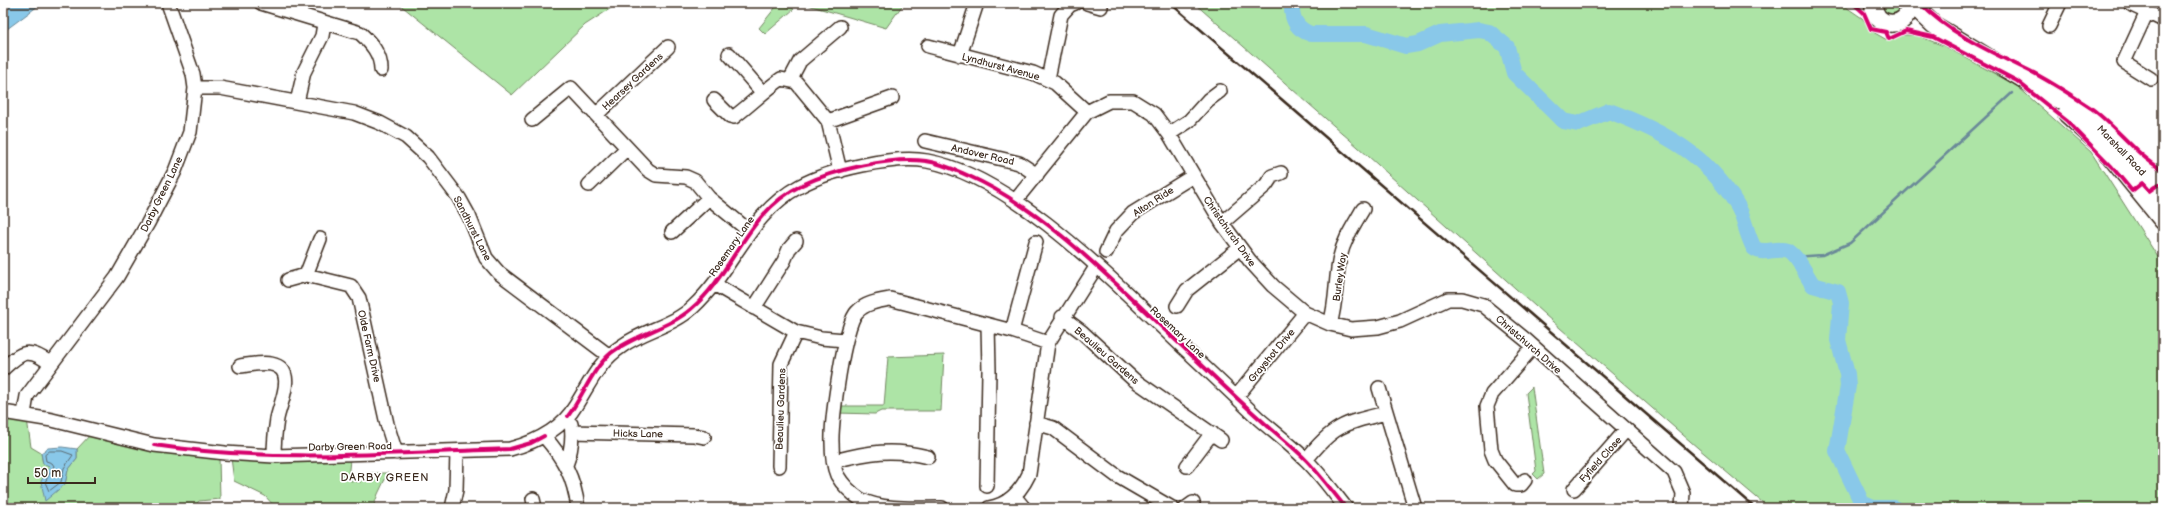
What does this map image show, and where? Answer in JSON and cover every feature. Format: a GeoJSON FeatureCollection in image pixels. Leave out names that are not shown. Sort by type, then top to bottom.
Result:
{"type":"FeatureCollection","features":[{"type":"Feature","properties":{"kind":"main road"},"geometry":{"type":"LineString","coordinates":[[1901,22],[1908,15],[1910,3]]}},
{"type":"Feature","properties":{"kind":"main road","name":"Marshall Road"},"geometry":{"type":"LineString","coordinates":[[1910,3],[1934,25],[2006,67],[2053,97],[2070,104],[2093,121],[2135,162],[2160,205]]}},
{"type":"Feature","properties":{"kind":"main road","name":"Marshall Road"},"geometry":{"type":"LineString","coordinates":[[1871,6],[1885,23],[1892,24],[1901,22],[1934,25]]}},
{"type":"Feature","properties":{"kind":"main road","name":"Marshall Road"},"geometry":{"type":"LineString","coordinates":[[2053,97],[2059,106],[2102,146],[2160,205]]}},
{"type":"Feature","properties":{"kind":"street","name":"Darby Green Lane"},"geometry":{"type":"LineString","coordinates":[[24,414],[27,396],[117,277],[148,223],[175,171],[190,132],[195,88],[193,74],[168,3]]}},
{"type":"Feature","properties":{"kind":"street"},"geometry":{"type":"LineString","coordinates":[[261,3],[324,24],[360,33],[371,43],[381,61],[381,70]]}},
{"type":"Feature","properties":{"kind":"street"},"geometry":{"type":"LineString","coordinates":[[960,55],[977,3]]}},
{"type":"Feature","properties":{"kind":"street"},"geometry":{"type":"LineString","coordinates":[[1048,79],[1061,15],[1070,5],[1075,3]]}},
{"type":"Feature","properties":{"kind":"street"},"geometry":{"type":"LineString","coordinates":[[1087,3],[1101,7]]}},
{"type":"Feature","properties":{"kind":"street"},"geometry":{"type":"LineString","coordinates":[[2049,26],[2060,3]]}},
{"type":"Feature","properties":{"kind":"street"},"geometry":{"type":"LineString","coordinates":[[2132,5],[2163,20]]}},
{"type":"Feature","properties":{"kind":"street"},"geometry":{"type":"LineString","coordinates":[[2147,12],[2124,62],[2151,79]]}},
{"type":"Feature","properties":{"kind":"street"},"geometry":{"type":"LineString","coordinates":[[297,102],[304,72],[322,36],[324,24]]}},
{"type":"Feature","properties":{"kind":"street"},"geometry":{"type":"LineString","coordinates":[[790,80],[800,62],[840,27]]}},
{"type":"Feature","properties":{"kind":"street","name":"Lyndhurst Avenue"},"geometry":{"type":"LineString","coordinates":[[928,46],[1032,73],[1048,79],[1088,112]]}},
{"type":"Feature","properties":{"kind":"street","name":"Hearsey Gardens"},"geometry":{"type":"LineString","coordinates":[[597,114],[668,47]]}},
{"type":"Feature","properties":{"kind":"street"},"geometry":{"type":"LineString","coordinates":[[730,54],[762,92]]}},
{"type":"Feature","properties":{"kind":"street"},"geometry":{"type":"LineString","coordinates":[[714,100],[730,116],[734,117],[757,100],[762,92],[781,79],[796,82],[828,121],[840,172]]}},
{"type":"Feature","properties":{"kind":"street","name":"Sandhurst Lane"},"geometry":{"type":"LineString","coordinates":[[195,88],[220,88],[354,113],[380,123],[406,137],[428,157],[459,198],[469,216],[486,258],[499,273],[608,355]]}},
{"type":"Feature","properties":{"kind":"street","name":"Hearsey Gardens"},"geometry":{"type":"LineString","coordinates":[[532,120],[571,88],[648,170],[656,175],[686,177],[695,181],[709,198],[749,231]]}},
{"type":"Feature","properties":{"kind":"street"},"geometry":{"type":"LineString","coordinates":[[1169,134],[1189,121],[1208,100],[1220,91]]}},
{"type":"Feature","properties":{"kind":"street"},"geometry":{"type":"LineString","coordinates":[[828,121],[892,98]]}},
{"type":"Feature","properties":{"kind":"street","name":"Christchurch Drive"},"geometry":{"type":"LineString","coordinates":[[1015,201],[1088,112],[1108,100],[1133,101],[1154,114],[1169,134],[1222,223],[1240,248],[1273,286],[1305,313],[1330,324],[1351,329],[1378,327],[1400,321],[1438,302],[1462,299],[1483,305],[1533,347],[1674,472],[1682,487],[1682,508]]}},
{"type":"Feature","properties":{"kind":"street","name":"Andover Road"},"geometry":{"type":"LineString","coordinates":[[925,141],[1019,163],[1037,175]]}},
{"type":"Feature","properties":{"kind":"street"},"geometry":{"type":"LineString","coordinates":[[590,185],[627,148]]}},
{"type":"Feature","properties":{"kind":"street","name":"Rosemary Lane"},"geometry":{"type":"LineString","coordinates":[[568,416],[608,355],[624,344],[670,323],[691,310],[714,284],[749,231],[765,213],[788,194],[819,177],[840,172],[902,160],[927,161],[950,167],[974,178],[1015,201],[1038,217],[1096,267],[1306,460],[1346,508]]}},
{"type":"Feature","properties":{"kind":"street"},"geometry":{"type":"LineString","coordinates":[[2135,162],[2163,177]]}},
{"type":"Feature","properties":{"kind":"street"},"geometry":{"type":"LineString","coordinates":[[1222,223],[1266,185],[1272,176],[1281,172]]}},
{"type":"Feature","properties":{"kind":"street","name":"Alton Ride"},"geometry":{"type":"LineString","coordinates":[[1106,252],[1116,231],[1133,213],[1193,176]]}},
{"type":"Feature","properties":{"kind":"street"},"geometry":{"type":"LineString","coordinates":[[672,232],[709,198]]}},
{"type":"Feature","properties":{"kind":"street","name":"Burley Way"},"geometry":{"type":"LineString","coordinates":[[1330,324],[1334,311],[1340,258],[1346,238],[1363,209]]}},
{"type":"Feature","properties":{"kind":"street"},"geometry":{"type":"LineString","coordinates":[[306,275],[320,239]]}},
{"type":"Feature","properties":{"kind":"street"},"geometry":{"type":"LineString","coordinates":[[754,308],[784,261],[789,249],[796,241]]}},
{"type":"Feature","properties":{"kind":"street"},"geometry":{"type":"LineString","coordinates":[[1012,331],[1036,242]]}},
{"type":"Feature","properties":{"kind":"street"},"geometry":{"type":"LineString","coordinates":[[1176,306],[1188,290],[1240,248]]}},
{"type":"Feature","properties":{"kind":"street"},"geometry":{"type":"LineString","coordinates":[[989,508],[998,507],[1014,496],[1024,485],[1029,474],[1048,343],[1062,318],[1096,267]]}},
{"type":"Feature","properties":{"kind":"street","name":"Olde Farm Drive"},"geometry":{"type":"LineString","coordinates":[[288,280],[306,275],[351,286],[359,298],[387,424],[396,453]]}},
{"type":"Feature","properties":{"kind":"street"},"geometry":{"type":"LineString","coordinates":[[714,284],[796,332],[821,338],[845,340]]}},
{"type":"Feature","properties":{"kind":"street"},"geometry":{"type":"LineString","coordinates":[[942,508],[898,508],[858,504],[837,475],[832,441],[845,340],[849,324],[857,311],[874,301],[890,299],[1012,331],[1048,343]]}},
{"type":"Feature","properties":{"kind":"street","name":"Grayshot Drive"},"geometry":{"type":"LineString","coordinates":[[1236,397],[1305,313]]}},
{"type":"Feature","properties":{"kind":"street","name":"Beaulieu Gardens"},"geometry":{"type":"LineString","coordinates":[[1062,318],[1082,332],[1133,379],[1216,436],[1187,466]]}},
{"type":"Feature","properties":{"kind":"street"},"geometry":{"type":"LineString","coordinates":[[987,486],[989,371],[988,325]]}},
{"type":"Feature","properties":{"kind":"street","name":"Beaulieu Gardens"},"geometry":{"type":"LineString","coordinates":[[779,466],[781,364],[796,332]]}},
{"type":"Feature","properties":{"kind":"street"},"geometry":{"type":"LineString","coordinates":[[1525,480],[1521,484],[1515,485],[1495,460],[1491,450],[1487,406],[1492,394],[1533,347]]}},
{"type":"Feature","properties":{"kind":"street"},"geometry":{"type":"LineString","coordinates":[[3,369],[19,356],[26,353],[34,353],[51,364]]}},
{"type":"Feature","properties":{"kind":"street"},"geometry":{"type":"LineString","coordinates":[[240,366],[270,364],[280,368],[285,376],[286,390],[275,430],[274,456]]}},
{"type":"Feature","properties":{"kind":"street"},"geometry":{"type":"LineString","coordinates":[[1379,388],[1415,508]]}},
{"type":"Feature","properties":{"kind":"street","name":"Darby Green Road"},"geometry":{"type":"LineString","coordinates":[[3,412],[24,414],[154,445],[194,451],[274,456],[510,449],[531,443],[544,436],[568,416]]}},
{"type":"Feature","properties":{"kind":"street"},"geometry":{"type":"LineString","coordinates":[[1306,460],[1330,432],[1347,423],[1386,413]]}},
{"type":"Feature","properties":{"kind":"street"},"geometry":{"type":"LineString","coordinates":[[566,465],[572,432],[568,416]]}},
{"type":"Feature","properties":{"kind":"street"},"geometry":{"type":"LineString","coordinates":[[1036,424],[1053,428],[1117,476],[1172,508]]}},
{"type":"Feature","properties":{"kind":"street","name":"Fyfield Close"},"geometry":{"type":"LineString","coordinates":[[1574,489],[1626,430]]}},
{"type":"Feature","properties":{"kind":"street","name":"Hicks Lane"},"geometry":{"type":"LineString","coordinates":[[572,432],[694,435],[704,437]]}},
{"type":"Feature","properties":{"kind":"street"},"geometry":{"type":"LineString","coordinates":[[544,436],[561,455],[566,465],[574,488],[578,508]]}},
{"type":"Feature","properties":{"kind":"street"},"geometry":{"type":"LineString","coordinates":[[452,508],[456,490],[457,450]]}},
{"type":"Feature","properties":{"kind":"street"},"geometry":{"type":"LineString","coordinates":[[834,461],[866,452],[909,452],[928,457]]}},
{"type":"Feature","properties":{"kind":"street"},"geometry":{"type":"LineString","coordinates":[[1014,496],[1024,508]]}},
{"type":"Feature","properties":{"kind":"green space"},"geometry":{"type":"Polygon","coordinates":[[[398,3],[619,3],[585,25],[512,95],[398,3]]]}},
{"type":"Feature","properties":{"kind":"green space"},"geometry":{"type":"Polygon","coordinates":[[[779,3],[794,9],[765,34],[759,28],[779,3]]]}},
{"type":"Feature","properties":{"kind":"green space"},"geometry":{"type":"Polygon","coordinates":[[[801,3],[904,3],[886,28],[801,3]]]}},
{"type":"Feature","properties":{"kind":"green space"},"geometry":{"type":"Polygon","coordinates":[[[1194,3],[1840,3],[1862,18],[1873,32],[1887,40],[1902,35],[1916,35],[1944,46],[2017,86],[2091,152],[2163,265],[2163,508],[1769,508],[1545,315],[1358,147],[1194,3]]]}},
{"type":"Feature","properties":{"kind":"green space"},"geometry":{"type":"Polygon","coordinates":[[[1879,3],[1902,3],[1899,13],[1887,16],[1879,3]]]}},
{"type":"Feature","properties":{"kind":"green space"},"geometry":{"type":"Polygon","coordinates":[[[944,355],[941,411],[881,411],[875,414],[837,413],[838,406],[884,406],[888,357],[944,355]]]}},
{"type":"Feature","properties":{"kind":"green space"},"geometry":{"type":"Polygon","coordinates":[[[1532,387],[1544,474],[1538,479],[1533,474],[1536,471],[1526,393],[1532,387]]]}},
{"type":"Feature","properties":{"kind":"green space"},"geometry":{"type":"Polygon","coordinates":[[[3,416],[27,419],[31,447],[41,453],[43,464],[51,466],[65,484],[68,470],[77,459],[77,449],[91,434],[219,458],[220,499],[199,501],[193,508],[3,508],[3,416]]]}},
{"type":"Feature","properties":{"kind":"green space"},"geometry":{"type":"Polygon","coordinates":[[[231,458],[350,460],[348,478],[351,481],[361,482],[368,473],[388,473],[373,508],[276,508],[265,496],[234,481],[231,458]]]}},
{"type":"Feature","properties":{"kind":"water"},"geometry":{"type":"Polygon","coordinates":[[[3,3],[42,3],[3,32],[3,3]]]}},
{"type":"Feature","properties":{"kind":"water"},"geometry":{"type":"Polygon","coordinates":[[[62,447],[77,449],[77,459],[68,470],[65,484],[45,501],[41,481],[50,466],[43,464],[41,453],[48,448],[62,447]]]}},
{"type":"Feature","properties":{"kind":"waterway"},"geometry":{"type":"LineString","coordinates":[[1292,3],[1292,13],[1298,26],[1311,34],[1366,34],[1406,46],[1418,44],[1440,34],[1479,30],[1489,32],[1507,47],[1514,73],[1563,121],[1578,124],[1609,111],[1665,136],[1682,146],[1697,158],[1725,187],[1737,205],[1754,248],[1762,251],[1788,251],[1798,262],[1813,285],[1838,292],[1841,303],[1838,340],[1847,374],[1848,386],[1837,451],[1862,503],[1873,508],[1894,508]]}},
{"type":"Feature","properties":{"kind":"waterway"},"geometry":{"type":"LineString","coordinates":[[1794,257],[1822,255],[1850,243],[2012,93]]}},
{"type":"Feature","properties":{"kind":"railway"},"geometry":{"type":"LineString","coordinates":[[1170,3],[1755,508]]}},
{"type":"Feature","properties":{"kind":"cycle path"},"geometry":{"type":"LineString","coordinates":[[1853,3],[1864,13],[1871,29],[1886,32],[1889,39],[1906,31],[1933,37],[2017,81],[2067,121],[2112,167],[2132,191],[2142,183],[2149,191],[2159,184],[2163,184]]}},
{"type":"Feature","properties":{"kind":"cycle path"},"geometry":{"type":"LineString","coordinates":[[1920,3],[1945,25],[1959,34],[1989,51],[2034,73],[2091,108],[2145,157],[2163,170]]}},
{"type":"Feature","properties":{"kind":"cycle path"},"geometry":{"type":"LineString","coordinates":[[568,416],[604,359],[620,346],[672,322],[691,309],[719,278],[753,227],[767,211],[783,197],[815,179],[846,169],[880,162],[912,160],[926,161],[937,163],[953,169],[998,191],[1027,209],[1055,230],[1082,253],[1302,456],[1346,508]]}},
{"type":"Feature","properties":{"kind":"cycle path"},"geometry":{"type":"LineString","coordinates":[[154,445],[198,451],[243,454],[376,454],[510,449],[531,443],[544,436]]}},
{"type":"Feature","properties":{"kind":"district","name":"DARBY GREEN"},"geometry":{"type":"Point","coordinates":[385,477]}}]}
